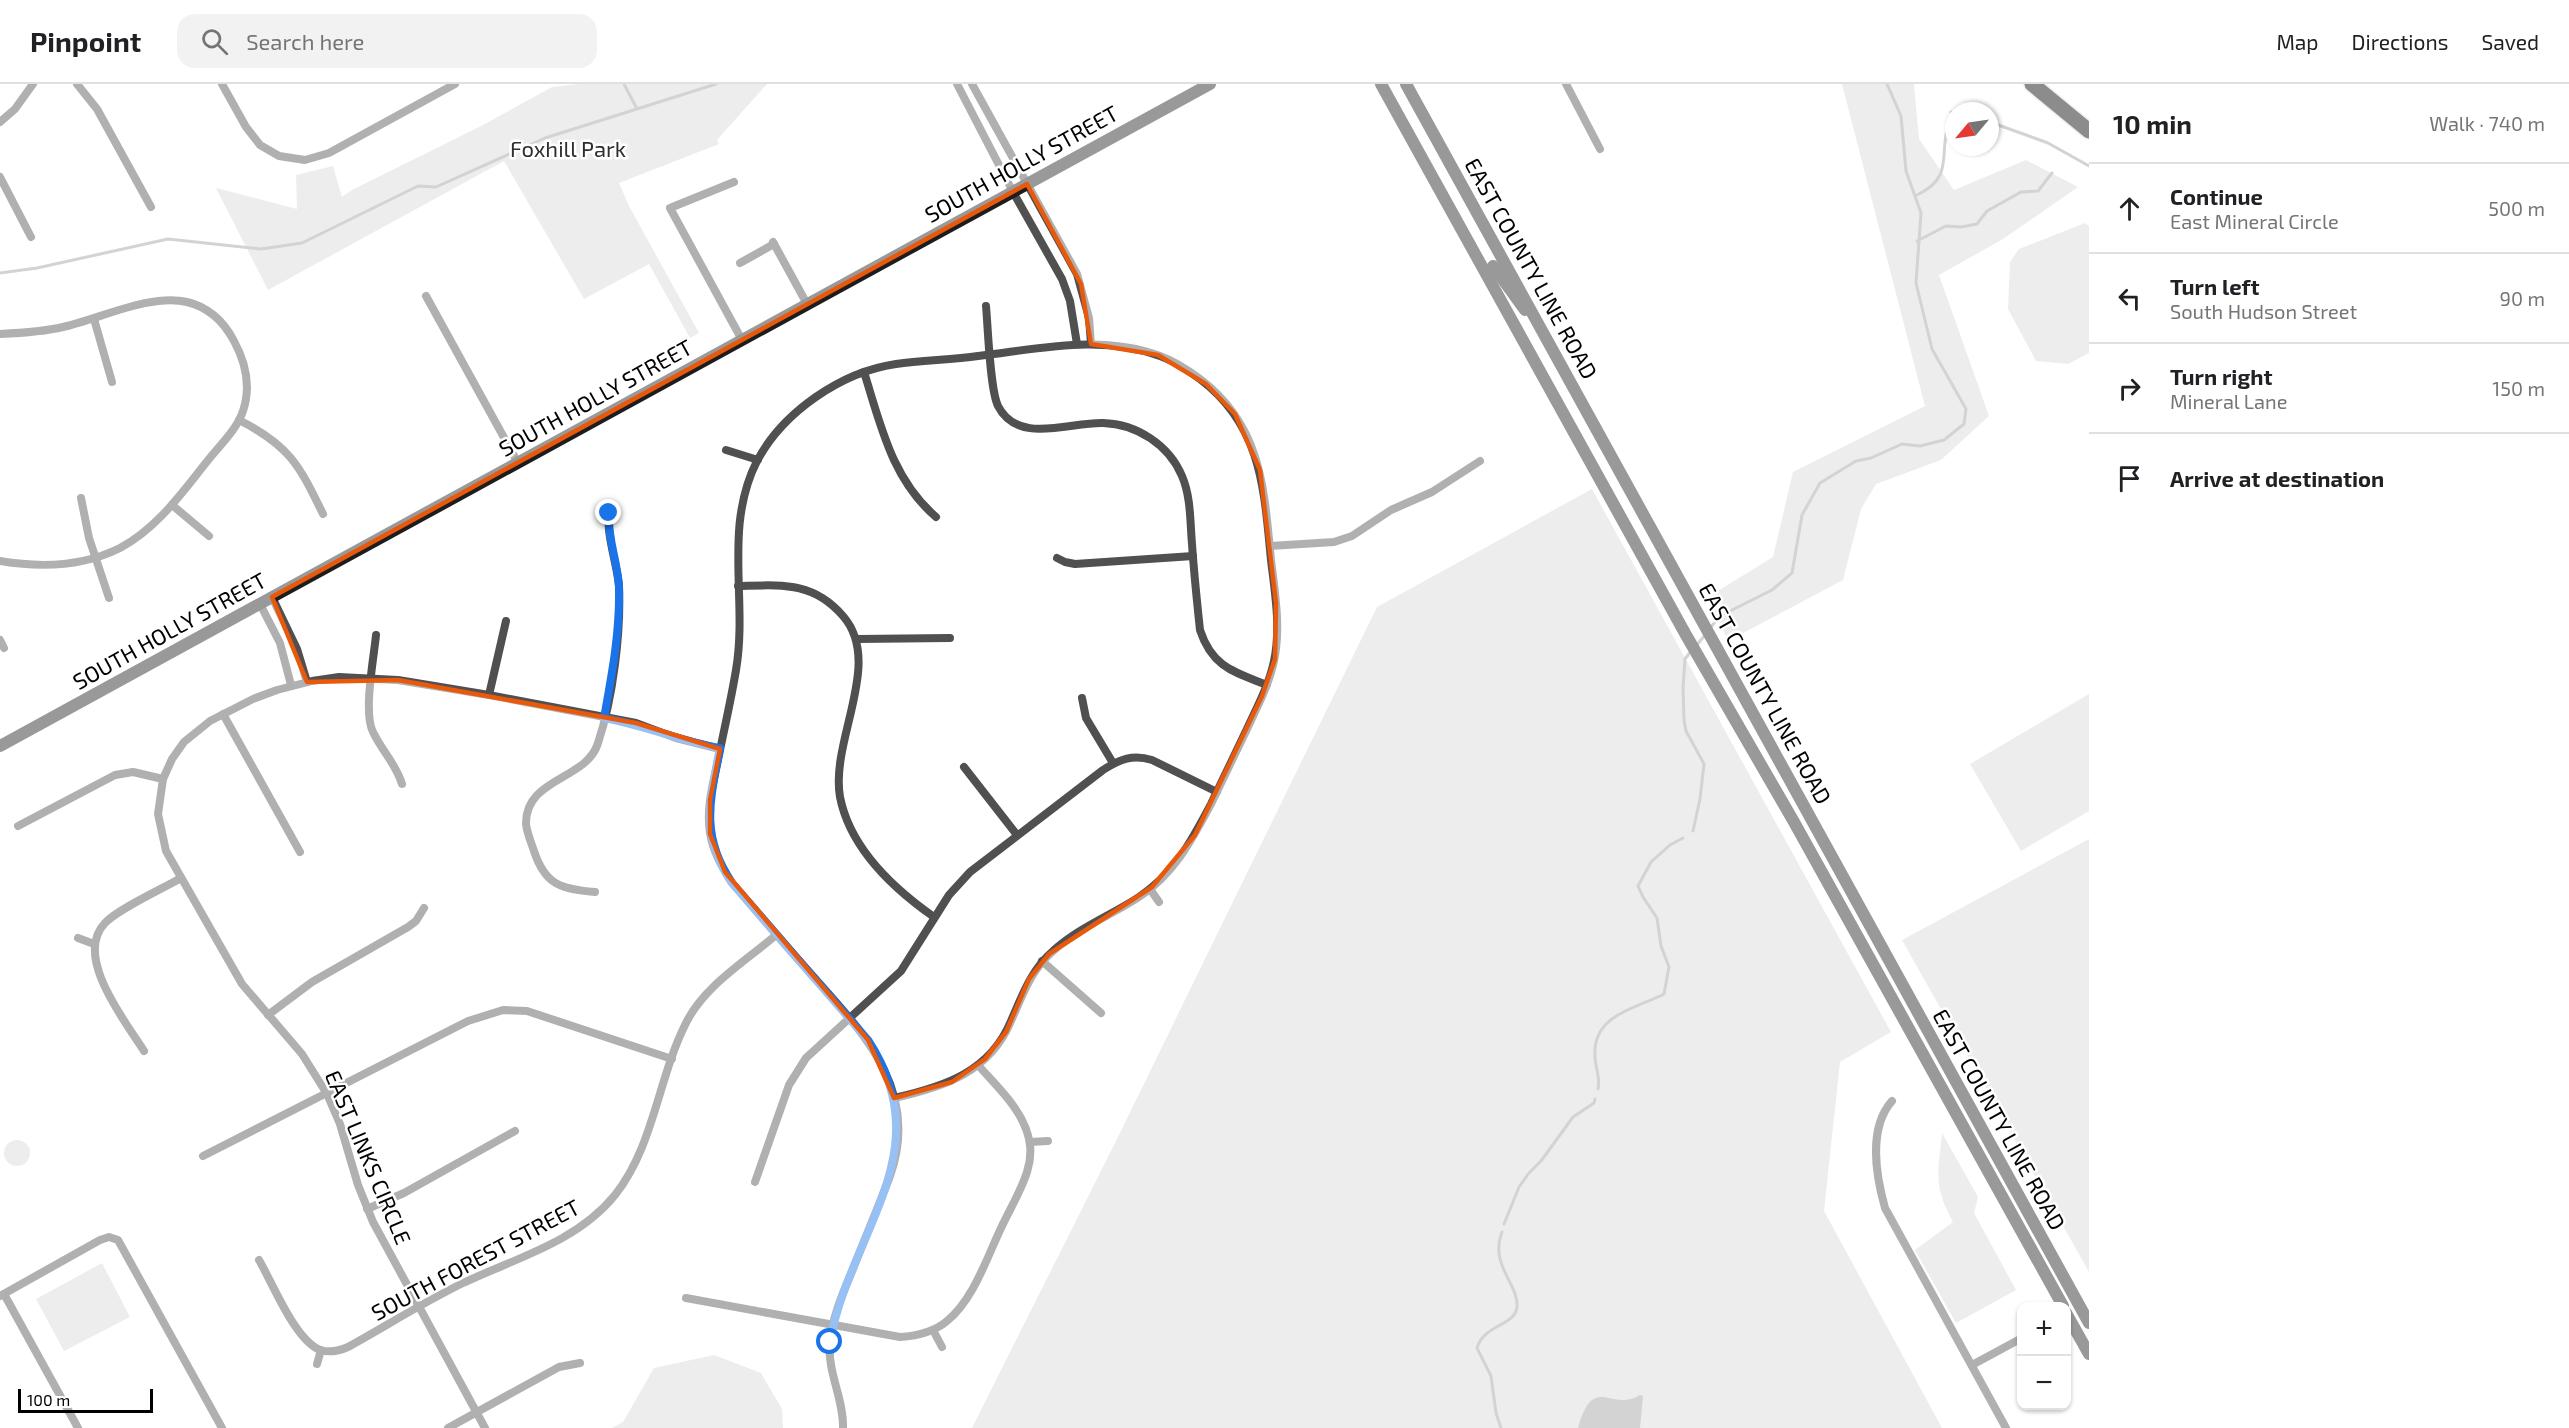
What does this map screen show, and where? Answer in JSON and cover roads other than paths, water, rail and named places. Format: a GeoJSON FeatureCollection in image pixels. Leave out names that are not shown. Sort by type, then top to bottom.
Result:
{"type":"FeatureCollection","features":[{"type":"Feature","properties":{"kind":"highway"},"geometry":{"type":"LineString","coordinates":[[2032,84],[2089,131]]}},
{"type":"Feature","properties":{"kind":"main road","name":"SOUTH HOLLY STREET"},"geometry":{"type":"LineString","coordinates":[[0,746],[1210,84]]}},
{"type":"Feature","properties":{"kind":"main road","name":"EAST COUNTY LINE ROAD"},"geometry":{"type":"LineString","coordinates":[[1381,84],[1686,635],[1794,822],[2061,1302]]}},
{"type":"Feature","properties":{"kind":"main road","name":"EAST COUNTY LINE ROAD"},"geometry":{"type":"LineString","coordinates":[[1406,84],[2089,1323]]}},
{"type":"Feature","properties":{"kind":"main road"},"geometry":{"type":"LineString","coordinates":[[1460,225],[1465,224],[1471,228],[1499,278],[1544,331]]}},
{"type":"Feature","properties":{"kind":"main road"},"geometry":{"type":"LineString","coordinates":[[2071,1320],[2089,1354]]}},
{"type":"Feature","properties":{"kind":"street"},"geometry":{"type":"LineString","coordinates":[[0,122],[15,109],[33,84]]}},
{"type":"Feature","properties":{"kind":"street"},"geometry":{"type":"LineString","coordinates":[[78,84],[94,103],[151,207]]}},
{"type":"Feature","properties":{"kind":"street"},"geometry":{"type":"LineString","coordinates":[[222,84],[246,127],[260,145],[279,156],[305,160],[329,153],[454,84]]}},
{"type":"Feature","properties":{"kind":"street"},"geometry":{"type":"LineString","coordinates":[[957,84],[1012,192],[1067,289],[1077,344]]}},
{"type":"Feature","properties":{"kind":"street"},"geometry":{"type":"LineString","coordinates":[[972,84],[1081,284],[1089,318],[1091,344]]}},
{"type":"Feature","properties":{"kind":"street"},"geometry":{"type":"LineString","coordinates":[[1566,84],[1600,148]]}},
{"type":"Feature","properties":{"kind":"street"},"geometry":{"type":"LineString","coordinates":[[0,177],[31,237]]}},
{"type":"Feature","properties":{"kind":"street"},"geometry":{"type":"LineString","coordinates":[[734,182],[670,208],[742,340]]}},
{"type":"Feature","properties":{"kind":"street"},"geometry":{"type":"LineString","coordinates":[[740,263],[773,243],[807,304]]}},
{"type":"Feature","properties":{"kind":"street"},"geometry":{"type":"LineString","coordinates":[[426,296],[518,463]]}},
{"type":"Feature","properties":{"kind":"street"},"geometry":{"type":"LineString","coordinates":[[0,334],[37,332],[163,300],[185,302],[207,310],[227,329],[245,367],[247,391],[239,420],[172,505],[139,536],[96,558],[70,564],[47,566],[0,561]]}},
{"type":"Feature","properties":{"kind":"street"},"geometry":{"type":"LineString","coordinates":[[986,306],[995,399],[1002,412],[1012,422],[1035,429],[1103,423],[1119,425],[1143,433],[1164,450],[1177,466],[1186,487],[1200,630],[1204,643],[1216,661],[1224,667],[1267,685]]}},
{"type":"Feature","properties":{"kind":"street"},"geometry":{"type":"LineString","coordinates":[[94,319],[112,382]]}},
{"type":"Feature","properties":{"kind":"street"},"geometry":{"type":"LineString","coordinates":[[843,1428],[842,1408],[830,1361],[830,1342],[833,1324],[891,1173],[897,1144],[894,1098],[883,1065],[868,1040],[732,883],[714,850],[709,817],[710,800],[738,660],[738,526],[743,499],[758,460],[785,425],[828,389],[864,372],[895,364],[1077,344],[1126,346],[1166,358],[1206,384],[1228,405],[1246,433],[1258,463],[1270,546],[1277,633],[1275,659],[1267,685],[1185,852],[1150,889],[1067,939],[1042,961],[1029,979],[1006,1032],[993,1051],[978,1065],[962,1077],[943,1086],[894,1098]]}},
{"type":"Feature","properties":{"kind":"street"},"geometry":{"type":"LineString","coordinates":[[864,372],[898,473],[920,504],[936,517]]}},
{"type":"Feature","properties":{"kind":"street"},"geometry":{"type":"LineString","coordinates":[[239,420],[271,437],[288,453],[301,470],[323,514]]}},
{"type":"Feature","properties":{"kind":"street"},"geometry":{"type":"LineString","coordinates":[[726,450],[758,460]]}},
{"type":"Feature","properties":{"kind":"street"},"geometry":{"type":"LineString","coordinates":[[1270,546],[1334,542],[1352,536],[1391,510],[1432,492],[1480,460]]}},
{"type":"Feature","properties":{"kind":"street"},"geometry":{"type":"LineString","coordinates":[[81,498],[86,525],[109,598]]}},
{"type":"Feature","properties":{"kind":"street"},"geometry":{"type":"LineString","coordinates":[[172,505],[209,536]]}},
{"type":"Feature","properties":{"kind":"street"},"geometry":{"type":"LineString","coordinates":[[595,892],[568,889],[551,881],[538,865],[526,822],[531,804],[537,795],[585,762],[595,751],[604,718],[616,658],[619,618],[616,566],[608,522],[611,506]]}},
{"type":"Feature","properties":{"kind":"street"},"geometry":{"type":"LineString","coordinates":[[1057,558],[1075,564],[1193,556]]}},
{"type":"Feature","properties":{"kind":"street"},"geometry":{"type":"LineString","coordinates":[[738,586],[788,584],[811,591],[839,611],[849,623],[857,639],[859,670],[839,772],[843,808],[851,830],[859,843],[895,888],[934,917]]}},
{"type":"Feature","properties":{"kind":"street"},"geometry":{"type":"LineString","coordinates":[[272,597],[297,649],[307,682]]}},
{"type":"Feature","properties":{"kind":"street"},"geometry":{"type":"LineString","coordinates":[[260,604],[280,643],[291,685]]}},
{"type":"Feature","properties":{"kind":"street"},"geometry":{"type":"LineString","coordinates":[[489,695],[506,621]]}},
{"type":"Feature","properties":{"kind":"street"},"geometry":{"type":"LineString","coordinates":[[376,635],[371,678],[371,727],[398,769],[402,784]]}},
{"type":"Feature","properties":{"kind":"street"},"geometry":{"type":"LineString","coordinates":[[857,639],[950,638]]}},
{"type":"Feature","properties":{"kind":"street","name":"EAST LINKS CIRCLE"},"geometry":{"type":"LineString","coordinates":[[485,1428],[367,1209],[340,1124],[327,1094],[302,1054],[249,995],[233,971],[166,850],[159,826],[158,802],[163,779],[172,759],[184,742],[199,729],[224,714],[252,699],[291,685],[339,677],[398,680],[489,695],[636,723],[676,738],[720,748]]}},
{"type":"Feature","properties":{"kind":"street"},"geometry":{"type":"LineString","coordinates":[[1082,698],[1086,718],[1113,763]]}},
{"type":"Feature","properties":{"kind":"street"},"geometry":{"type":"LineString","coordinates":[[224,714],[300,852]]}},
{"type":"Feature","properties":{"kind":"street"},"geometry":{"type":"LineString","coordinates":[[755,1182],[789,1085],[797,1070],[813,1050],[901,971],[949,895],[970,872],[1113,763],[1127,757],[1143,757],[1165,765],[1216,792]]}},
{"type":"Feature","properties":{"kind":"street"},"geometry":{"type":"LineString","coordinates":[[964,766],[1017,835]]}},
{"type":"Feature","properties":{"kind":"street"},"geometry":{"type":"LineString","coordinates":[[18,826],[115,775],[133,772],[163,779]]}},
{"type":"Feature","properties":{"kind":"street"},"geometry":{"type":"LineString","coordinates":[[144,1051],[100,975],[94,944],[99,930],[111,917],[181,878]]}},
{"type":"Feature","properties":{"kind":"street"},"geometry":{"type":"LineString","coordinates":[[1150,889],[1159,902]]}},
{"type":"Feature","properties":{"kind":"street"},"geometry":{"type":"LineString","coordinates":[[268,1015],[304,987],[408,927],[424,908]]}},
{"type":"Feature","properties":{"kind":"street","name":"SOUTH FOREST STREET"},"geometry":{"type":"LineString","coordinates":[[321,1350],[330,1352],[348,1347],[462,1284],[571,1233],[603,1208],[621,1187],[636,1160],[686,1023],[698,1004],[712,989],[776,935]]}},
{"type":"Feature","properties":{"kind":"street"},"geometry":{"type":"LineString","coordinates":[[78,938],[94,944]]}},
{"type":"Feature","properties":{"kind":"street"},"geometry":{"type":"LineString","coordinates":[[1042,961],[1101,1013]]}},
{"type":"Feature","properties":{"kind":"street"},"geometry":{"type":"LineString","coordinates":[[203,1156],[468,1021],[503,1010],[514,1009],[540,1014],[672,1059]]}},
{"type":"Feature","properties":{"kind":"street"},"geometry":{"type":"LineString","coordinates":[[686,1298],[900,1337],[933,1330],[955,1314],[976,1280],[1024,1180],[1030,1161],[1030,1142],[1017,1111],[978,1065]]}},
{"type":"Feature","properties":{"kind":"street"},"geometry":{"type":"LineString","coordinates":[[1892,1101],[1882,1119],[1878,1139],[1878,1177],[1883,1200],[1890,1218],[2006,1428]]}},
{"type":"Feature","properties":{"kind":"street"},"geometry":{"type":"LineString","coordinates":[[367,1209],[404,1193],[514,1131]]}},
{"type":"Feature","properties":{"kind":"street"},"geometry":{"type":"LineString","coordinates":[[1030,1142],[1048,1141]]}},
{"type":"Feature","properties":{"kind":"street"},"geometry":{"type":"LineString","coordinates":[[78,1428],[2,1295],[100,1240],[110,1237],[118,1240],[222,1428]]}},
{"type":"Feature","properties":{"kind":"street"},"geometry":{"type":"LineString","coordinates":[[260,1260],[298,1330],[305,1340],[321,1350],[317,1364]]}},
{"type":"Feature","properties":{"kind":"street"},"geometry":{"type":"LineString","coordinates":[[933,1330],[942,1347]]}},
{"type":"Feature","properties":{"kind":"street"},"geometry":{"type":"LineString","coordinates":[[1972,1365],[2017,1341]]}},
{"type":"Feature","properties":{"kind":"street"},"geometry":{"type":"LineString","coordinates":[[448,1428],[559,1367],[580,1363]]}},
{"type":"Feature","properties":{"kind":"waterway"},"geometry":{"type":"LineString","coordinates":[[624,84],[636,107]]}},
{"type":"Feature","properties":{"kind":"waterway"},"geometry":{"type":"LineString","coordinates":[[0,273],[37,268],[168,239],[261,249],[302,243],[418,186],[436,187],[545,138],[716,84]]}},
{"type":"Feature","properties":{"kind":"waterway"},"geometry":{"type":"LineString","coordinates":[[1711,627],[1720,616],[1772,590],[1792,573],[1802,515],[1820,483],[1856,461],[1871,458],[1902,444],[1920,446],[1944,440],[1964,424],[1966,409],[1932,349],[1916,283],[1921,213],[1906,171],[1901,116],[1887,84]]}},
{"type":"Feature","properties":{"kind":"waterway"},"geometry":{"type":"LineString","coordinates":[[1999,125],[2048,143],[2089,166]]}},
{"type":"Feature","properties":{"kind":"waterway"},"geometry":{"type":"LineString","coordinates":[[1917,195],[1929,188],[1941,173],[1945,146]]}},
{"type":"Feature","properties":{"kind":"waterway"},"geometry":{"type":"LineString","coordinates":[[1917,241],[1946,226],[1961,227],[1977,224],[1987,211],[2021,192],[2038,191],[2052,173]]}},
{"type":"Feature","properties":{"kind":"waterway"},"geometry":{"type":"LineString","coordinates":[[1696,646],[1705,635]]}},
{"type":"Feature","properties":{"kind":"waterway"},"geometry":{"type":"LineString","coordinates":[[1691,651],[1685,659],[1684,720],[1686,731],[1704,764],[1693,831]]}},
{"type":"Feature","properties":{"kind":"waterway"},"geometry":{"type":"LineString","coordinates":[[1598,1089],[1595,1056],[1596,1042],[1601,1031],[1619,1014],[1664,994],[1669,967],[1661,946],[1657,918],[1638,886],[1651,862],[1670,845],[1683,838]]}},
{"type":"Feature","properties":{"kind":"waterway"},"geometry":{"type":"LineString","coordinates":[[1504,1224],[1519,1187],[1529,1173],[1541,1161],[1573,1117],[1594,1103],[1595,1099]]}},
{"type":"Feature","properties":{"kind":"waterway"},"geometry":{"type":"LineString","coordinates":[[1501,1428],[1496,1413],[1491,1376],[1477,1348],[1486,1334],[1511,1318],[1517,1307],[1514,1290],[1499,1254],[1502,1232]]}},
{"type":"Feature","properties":{"kind":"park label","name":"Foxhill Park"},"geometry":{"type":"Point","coordinates":[568,148]}}]}
